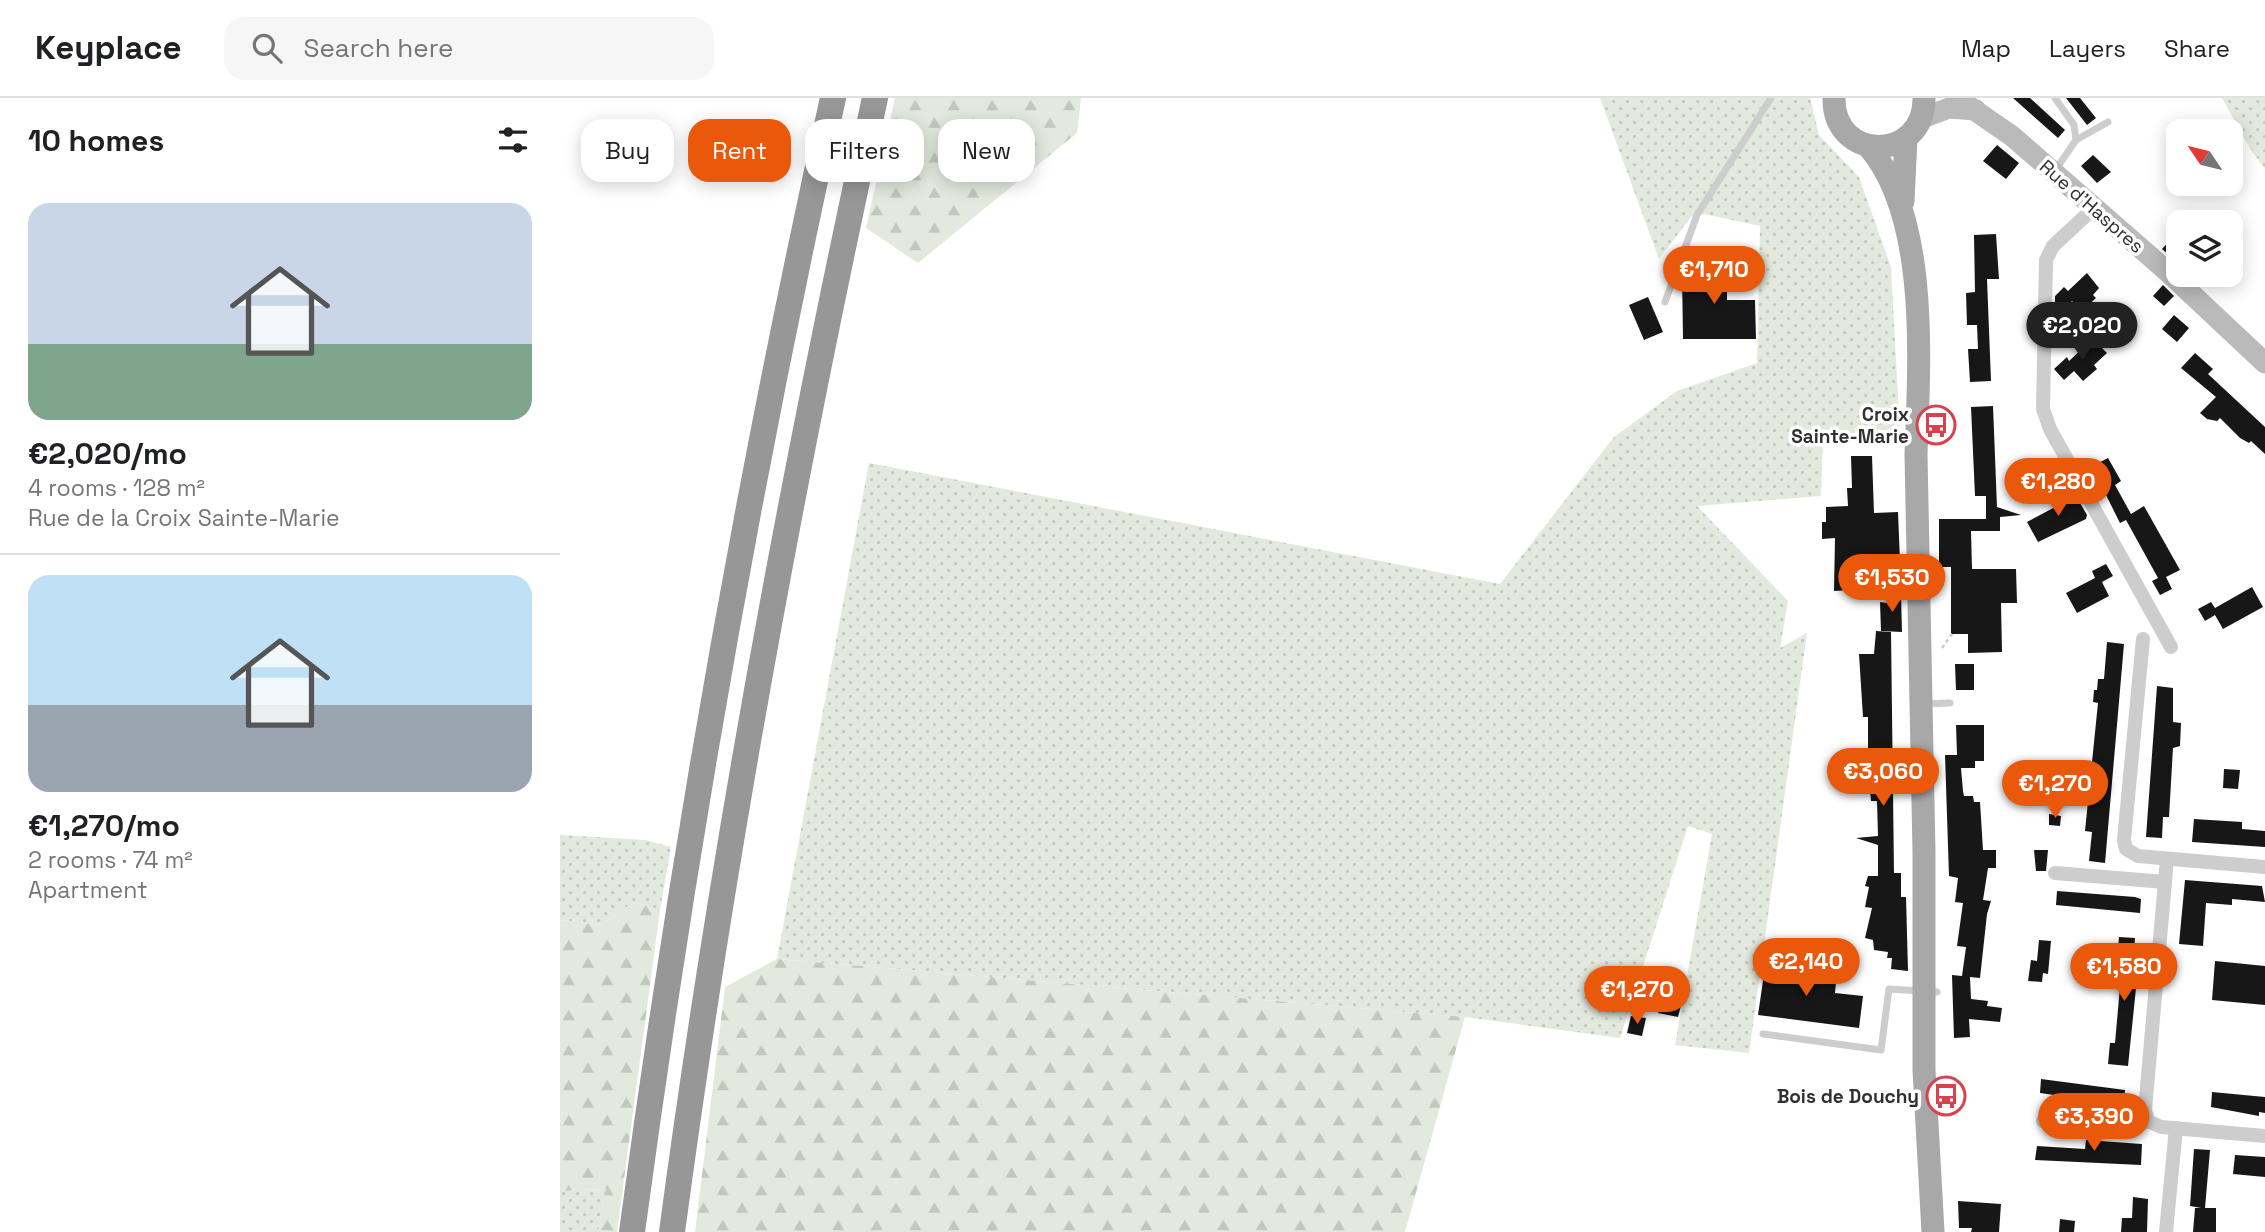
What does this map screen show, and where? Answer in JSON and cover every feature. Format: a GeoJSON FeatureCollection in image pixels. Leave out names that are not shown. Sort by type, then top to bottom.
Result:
{"type":"FeatureCollection","features":[{"type":"Feature","properties":{"kind":"highway"},"geometry":{"type":"LineString","coordinates":[[632,1232],[660,1029],[714,702],[781,346],[833,98]]}},
{"type":"Feature","properties":{"kind":"highway"},"geometry":{"type":"LineString","coordinates":[[672,1232],[712,958],[756,690],[812,394],[875,98]]}},
{"type":"Feature","properties":{"kind":"main road","name":"Rue d'Haspres"},"geometry":{"type":"LineString","coordinates":[[1956,98],[1978,110],[2054,172],[2265,363]]}},
{"type":"Feature","properties":{"kind":"main road"},"geometry":{"type":"LineString","coordinates":[[1832,100],[1844,131],[1868,146],[1884,167],[1904,222]]}},
{"type":"Feature","properties":{"kind":"main road"},"geometry":{"type":"LineString","coordinates":[[1933,1232],[1930,992],[1934,704],[1916,454],[1920,400],[1916,290],[1904,222],[1903,164],[1906,138],[1922,109],[1978,110]]}},
{"type":"Feature","properties":{"kind":"main road"},"geometry":{"type":"LineString","coordinates":[[1868,146],[1891,145],[1906,138]]}},
{"type":"Feature","properties":{"kind":"main road"},"geometry":{"type":"LineString","coordinates":[[1930,992],[1942,1232]]}},
{"type":"Feature","properties":{"kind":"street"},"geometry":{"type":"LineString","coordinates":[[2094,208],[2053,246],[2046,260],[2043,409],[2050,429],[2171,647]]}},
{"type":"Feature","properties":{"kind":"street"},"geometry":{"type":"LineString","coordinates":[[2143,639],[2125,845],[2134,855],[2265,867]]}},
{"type":"Feature","properties":{"kind":"street"},"geometry":{"type":"LineString","coordinates":[[2166,859],[2145,1110],[2148,1121],[2156,1126],[2265,1136]]}},
{"type":"Feature","properties":{"kind":"street"},"geometry":{"type":"LineString","coordinates":[[2055,873],[2165,882]]}},
{"type":"Feature","properties":{"kind":"street"},"geometry":{"type":"LineString","coordinates":[[2043,1121],[2130,1127],[2148,1121]]}},
{"type":"Feature","properties":{"kind":"street"},"geometry":{"type":"LineString","coordinates":[[2166,1232],[2176,1128]]}},
{"type":"Feature","properties":{"kind":"lane"},"geometry":{"type":"LineString","coordinates":[[1665,302],[1697,215],[1771,98]]}},
{"type":"Feature","properties":{"kind":"lane"},"geometry":{"type":"LineString","coordinates":[[2055,98],[2074,125],[2076,140]]}},
{"type":"Feature","properties":{"kind":"lane"},"geometry":{"type":"LineString","coordinates":[[2054,172],[2076,140],[2108,122]]}},
{"type":"Feature","properties":{"kind":"lane"},"geometry":{"type":"LineString","coordinates":[[1763,1034],[1881,1050],[1889,989],[1930,992]]}},
{"type":"Feature","properties":{"kind":"path"},"geometry":{"type":"LineString","coordinates":[[1942,648],[1954,631]]}},
{"type":"Feature","properties":{"kind":"green space"},"geometry":{"type":"Polygon","coordinates":[[[895,98],[1081,98],[1077,133],[1035,167],[1035,119],[938,119],[938,182],[1017,182],[918,263],[866,228],[876,182],[924,182],[924,119],[890,119],[895,98]]]}},
{"type":"Feature","properties":{"kind":"green space"},"geometry":{"type":"Polygon","coordinates":[[[1600,98],[1810,98],[1819,135],[1859,177],[1891,267],[1900,435],[1823,438],[1821,496],[1697,506],[1788,601],[1780,648],[1807,633],[1749,1053],[1675,1045],[1712,834],[1688,826],[1620,1038],[1465,1017],[777,959],[869,463],[1500,584],[1614,437],[1677,391],[1757,363],[1760,226],[1704,214],[1691,217],[1659,259],[1600,98]]]}},
{"type":"Feature","properties":{"kind":"green space"},"geometry":{"type":"Polygon","coordinates":[[[2222,98],[2265,98],[2265,169],[2244,138],[2244,119],[2234,119],[2222,98]]]}},
{"type":"Feature","properties":{"kind":"green space"},"geometry":{"type":"Polygon","coordinates":[[[560,835],[645,840],[671,847],[660,910],[634,902],[601,925],[560,920],[560,835]]]}},
{"type":"Feature","properties":{"kind":"green space"},"geometry":{"type":"Polygon","coordinates":[[[634,902],[660,910],[617,1232],[598,1232],[606,1189],[560,1191],[560,920],[601,925],[634,902]]]}},
{"type":"Feature","properties":{"kind":"green space"},"geometry":{"type":"Polygon","coordinates":[[[777,959],[1465,1017],[1405,1232],[695,1232],[725,987],[777,959]]]}},
{"type":"Feature","properties":{"kind":"green space"},"geometry":{"type":"Polygon","coordinates":[[[606,1189],[598,1232],[560,1232],[560,1191],[606,1189]]]}},
{"type":"Feature","properties":{"kind":"building"},"geometry":{"type":"Polygon","coordinates":[[[2013,98],[2030,98],[2065,130],[2058,138],[2013,98]]]}},
{"type":"Feature","properties":{"kind":"building"},"geometry":{"type":"Polygon","coordinates":[[[2066,98],[2080,98],[2096,118],[2087,125],[2066,98]]]}},
{"type":"Feature","properties":{"kind":"building"},"geometry":{"type":"Polygon","coordinates":[[[1997,145],[2019,163],[2006,179],[1983,161],[1997,145]]]}},
{"type":"Feature","properties":{"kind":"building"},"geometry":{"type":"Polygon","coordinates":[[[2093,155],[2111,172],[2097,183],[2081,166],[2093,155]]]}},
{"type":"Feature","properties":{"kind":"building"},"geometry":{"type":"Polygon","coordinates":[[[1996,234],[1999,279],[1987,279],[1991,381],[1970,382],[1968,349],[1978,349],[1977,325],[1967,325],[1966,293],[1975,292],[1974,235],[1996,234]]]}},
{"type":"Feature","properties":{"kind":"building"},"geometry":{"type":"Polygon","coordinates":[[[1686,263],[1727,263],[1727,300],[1755,300],[1756,339],[1683,339],[1682,273],[1686,263]]]}},
{"type":"Feature","properties":{"kind":"building"},"geometry":{"type":"Polygon","coordinates":[[[2087,273],[2099,288],[2093,295],[2096,298],[2082,311],[2072,301],[2063,310],[2055,302],[2055,296],[2064,287],[2068,291],[2087,273]]]}},
{"type":"Feature","properties":{"kind":"building"},"geometry":{"type":"Polygon","coordinates":[[[2163,285],[2174,296],[2164,306],[2153,296],[2163,285]]]}},
{"type":"Feature","properties":{"kind":"building"},"geometry":{"type":"Polygon","coordinates":[[[1648,297],[1663,332],[1644,340],[1629,305],[1648,297]]]}},
{"type":"Feature","properties":{"kind":"building"},"geometry":{"type":"Polygon","coordinates":[[[2174,315],[2189,328],[2177,342],[2162,329],[2174,315]]]}},
{"type":"Feature","properties":{"kind":"building"},"geometry":{"type":"Polygon","coordinates":[[[2093,339],[2107,353],[2094,365],[2097,369],[2083,381],[2074,371],[2064,380],[2054,369],[2067,357],[2069,361],[2093,339]]]}},
{"type":"Feature","properties":{"kind":"building"},"geometry":{"type":"Polygon","coordinates":[[[2195,353],[2213,369],[2208,374],[2265,427],[2265,454],[2251,441],[2249,443],[2240,438],[2220,418],[2217,421],[2207,419],[2200,413],[2216,397],[2181,368],[2195,353]]]}},
{"type":"Feature","properties":{"kind":"building"},"geometry":{"type":"Polygon","coordinates":[[[1993,406],[1997,507],[2021,515],[2000,517],[2000,531],[1971,531],[1972,569],[2016,569],[2017,603],[2001,603],[2002,652],[1968,653],[1968,634],[1951,634],[1951,567],[1939,567],[1939,519],[1986,519],[1986,496],[1975,496],[1971,407],[1993,406]]]}},
{"type":"Feature","properties":{"kind":"building"},"geometry":{"type":"Polygon","coordinates":[[[1851,456],[1872,456],[1874,513],[1898,512],[1900,562],[1850,564],[1851,590],[1834,591],[1835,538],[1822,539],[1822,522],[1826,522],[1826,507],[1848,506],[1847,488],[1852,488],[1851,456]]]}},
{"type":"Feature","properties":{"kind":"building"},"geometry":{"type":"Polygon","coordinates":[[[2108,458],[2121,481],[2115,485],[2131,514],[2144,506],[2180,570],[2166,577],[2172,589],[2160,595],[2152,581],[2158,578],[2126,520],[2120,523],[2097,477],[2091,481],[2085,470],[2108,458]]]}},
{"type":"Feature","properties":{"kind":"building"},"geometry":{"type":"Polygon","coordinates":[[[2068,492],[2071,499],[2076,496],[2087,515],[2086,519],[2038,542],[2027,522],[2057,506],[2053,500],[2068,492]]]}},
{"type":"Feature","properties":{"kind":"building"},"geometry":{"type":"Polygon","coordinates":[[[2106,564],[2113,576],[2102,582],[2109,596],[2077,613],[2066,593],[2095,578],[2092,571],[2106,564]]]}},
{"type":"Feature","properties":{"kind":"building"},"geometry":{"type":"Polygon","coordinates":[[[2252,587],[2263,607],[2223,629],[2215,615],[2205,621],[2198,609],[2211,602],[2215,608],[2252,587]]]}},
{"type":"Feature","properties":{"kind":"building"},"geometry":{"type":"Polygon","coordinates":[[[1901,595],[1902,632],[1881,631],[1880,602],[1887,603],[1886,596],[1901,595]]]}},
{"type":"Feature","properties":{"kind":"building"},"geometry":{"type":"Polygon","coordinates":[[[1876,631],[1891,632],[1894,873],[1901,873],[1901,897],[1906,897],[1908,971],[1891,969],[1892,958],[1887,958],[1888,952],[1874,950],[1873,940],[1865,938],[1872,908],[1865,907],[1869,887],[1865,886],[1868,876],[1878,876],[1878,845],[1856,838],[1878,836],[1877,801],[1871,801],[1870,788],[1877,788],[1876,748],[1868,749],[1868,717],[1863,717],[1859,654],[1874,654],[1876,631]]]}},
{"type":"Feature","properties":{"kind":"building"},"geometry":{"type":"Polygon","coordinates":[[[2107,642],[2124,644],[2105,863],[2089,861],[2092,832],[2085,831],[2098,703],[2093,702],[2094,690],[2097,690],[2098,679],[2104,679],[2107,642]]]}},
{"type":"Feature","properties":{"kind":"building"},"geometry":{"type":"Polygon","coordinates":[[[1955,664],[1974,664],[1974,690],[1956,690],[1955,664]]]}},
{"type":"Feature","properties":{"kind":"building"},"geometry":{"type":"Polygon","coordinates":[[[2157,686],[2173,688],[2173,722],[2181,723],[2180,746],[2173,748],[2169,817],[2163,817],[2162,838],[2146,837],[2157,686]]]}},
{"type":"Feature","properties":{"kind":"building"},"geometry":{"type":"Polygon","coordinates":[[[1956,725],[1984,725],[1984,761],[1975,761],[1975,768],[1961,768],[1963,791],[1964,796],[1973,796],[1974,802],[1980,802],[1983,850],[1996,850],[1996,868],[1988,868],[1983,900],[1991,901],[1987,914],[1980,978],[1970,977],[1971,999],[1988,1001],[1987,1006],[2002,1008],[2000,1022],[1969,1019],[1970,1037],[1954,1038],[1952,975],[1962,976],[1966,947],[1957,946],[1963,903],[1955,902],[1958,878],[1949,876],[1945,755],[1957,755],[1956,725]]]}},
{"type":"Feature","properties":{"kind":"building"},"geometry":{"type":"Polygon","coordinates":[[[2224,769],[2240,770],[2238,789],[2223,788],[2224,769]]]}},
{"type":"Feature","properties":{"kind":"building"},"geometry":{"type":"Polygon","coordinates":[[[2049,814],[2061,816],[2060,826],[2049,825],[2049,814]]]}},
{"type":"Feature","properties":{"kind":"building"},"geometry":{"type":"Polygon","coordinates":[[[2194,819],[2242,822],[2242,829],[2265,831],[2265,847],[2192,842],[2194,819]]]}},
{"type":"Feature","properties":{"kind":"building"},"geometry":{"type":"Polygon","coordinates":[[[2034,850],[2048,850],[2046,871],[2036,871],[2034,850]]]}},
{"type":"Feature","properties":{"kind":"building"},"geometry":{"type":"Polygon","coordinates":[[[2185,880],[2262,886],[2265,902],[2232,899],[2232,905],[2206,903],[2203,946],[2179,944],[2185,880]]]}},
{"type":"Feature","properties":{"kind":"building"},"geometry":{"type":"Polygon","coordinates":[[[2057,891],[2135,897],[2141,899],[2140,913],[2056,905],[2057,891]]]}},
{"type":"Feature","properties":{"kind":"building"},"geometry":{"type":"Polygon","coordinates":[[[2119,937],[2135,938],[2131,988],[2136,988],[2128,1066],[2108,1064],[2110,1043],[2115,1043],[2120,987],[2115,986],[2119,937]]]}},
{"type":"Feature","properties":{"kind":"building"},"geometry":{"type":"Polygon","coordinates":[[[2039,940],[2051,941],[2048,974],[2043,973],[2042,982],[2028,981],[2031,960],[2037,961],[2039,940]]]}},
{"type":"Feature","properties":{"kind":"building"},"geometry":{"type":"Polygon","coordinates":[[[1766,960],[1795,964],[1792,976],[1836,982],[1835,993],[1863,996],[1859,1028],[1758,1015],[1766,960]]]}},
{"type":"Feature","properties":{"kind":"building"},"geometry":{"type":"Polygon","coordinates":[[[2215,961],[2265,966],[2265,1005],[2212,1000],[2215,961]]]}},
{"type":"Feature","properties":{"kind":"building"},"geometry":{"type":"Polygon","coordinates":[[[1663,994],[1683,998],[1678,1017],[1658,1013],[1663,994]]]}},
{"type":"Feature","properties":{"kind":"building"},"geometry":{"type":"Polygon","coordinates":[[[1631,1016],[1646,1018],[1642,1036],[1627,1033],[1631,1016]]]}},
{"type":"Feature","properties":{"kind":"building"},"geometry":{"type":"Polygon","coordinates":[[[2041,1079],[2125,1090],[2124,1110],[2087,1109],[2088,1105],[2075,1104],[2075,1098],[2040,1093],[2041,1079]]]}},
{"type":"Feature","properties":{"kind":"building"},"geometry":{"type":"Polygon","coordinates":[[[2212,1092],[2265,1097],[2265,1113],[2259,1112],[2259,1116],[2211,1107],[2212,1092]]]}},
{"type":"Feature","properties":{"kind":"building"},"geometry":{"type":"Polygon","coordinates":[[[2086,1140],[2142,1144],[2141,1165],[2035,1160],[2037,1146],[2085,1149],[2086,1140]]]}},
{"type":"Feature","properties":{"kind":"building"},"geometry":{"type":"Polygon","coordinates":[[[2194,1149],[2210,1150],[2205,1208],[2216,1208],[2216,1232],[2193,1232],[2195,1208],[2201,1208],[2190,1206],[2194,1149]]]}},
{"type":"Feature","properties":{"kind":"building"},"geometry":{"type":"Polygon","coordinates":[[[2235,1155],[2265,1157],[2265,1177],[2233,1174],[2235,1155]]]}},
{"type":"Feature","properties":{"kind":"building"},"geometry":{"type":"Polygon","coordinates":[[[2133,1197],[2148,1199],[2147,1232],[2121,1232],[2122,1218],[2132,1218],[2133,1197]]]}},
{"type":"Feature","properties":{"kind":"building"},"geometry":{"type":"Polygon","coordinates":[[[1958,1201],[2001,1204],[1999,1232],[1971,1232],[1972,1228],[1959,1228],[1958,1201]]]}},
{"type":"Feature","properties":{"kind":"building"},"geometry":{"type":"Polygon","coordinates":[[[2060,1219],[2075,1221],[2074,1232],[2059,1232],[2060,1219]]]}},
{"type":"Feature","properties":{"kind":"place","name":"Croix Sainte-Marie"},"geometry":{"type":"Point","coordinates":[1936,425]}},
{"type":"Feature","properties":{"kind":"place","name":"Bois de Douchy"},"geometry":{"type":"Point","coordinates":[1946,1096]}}]}
